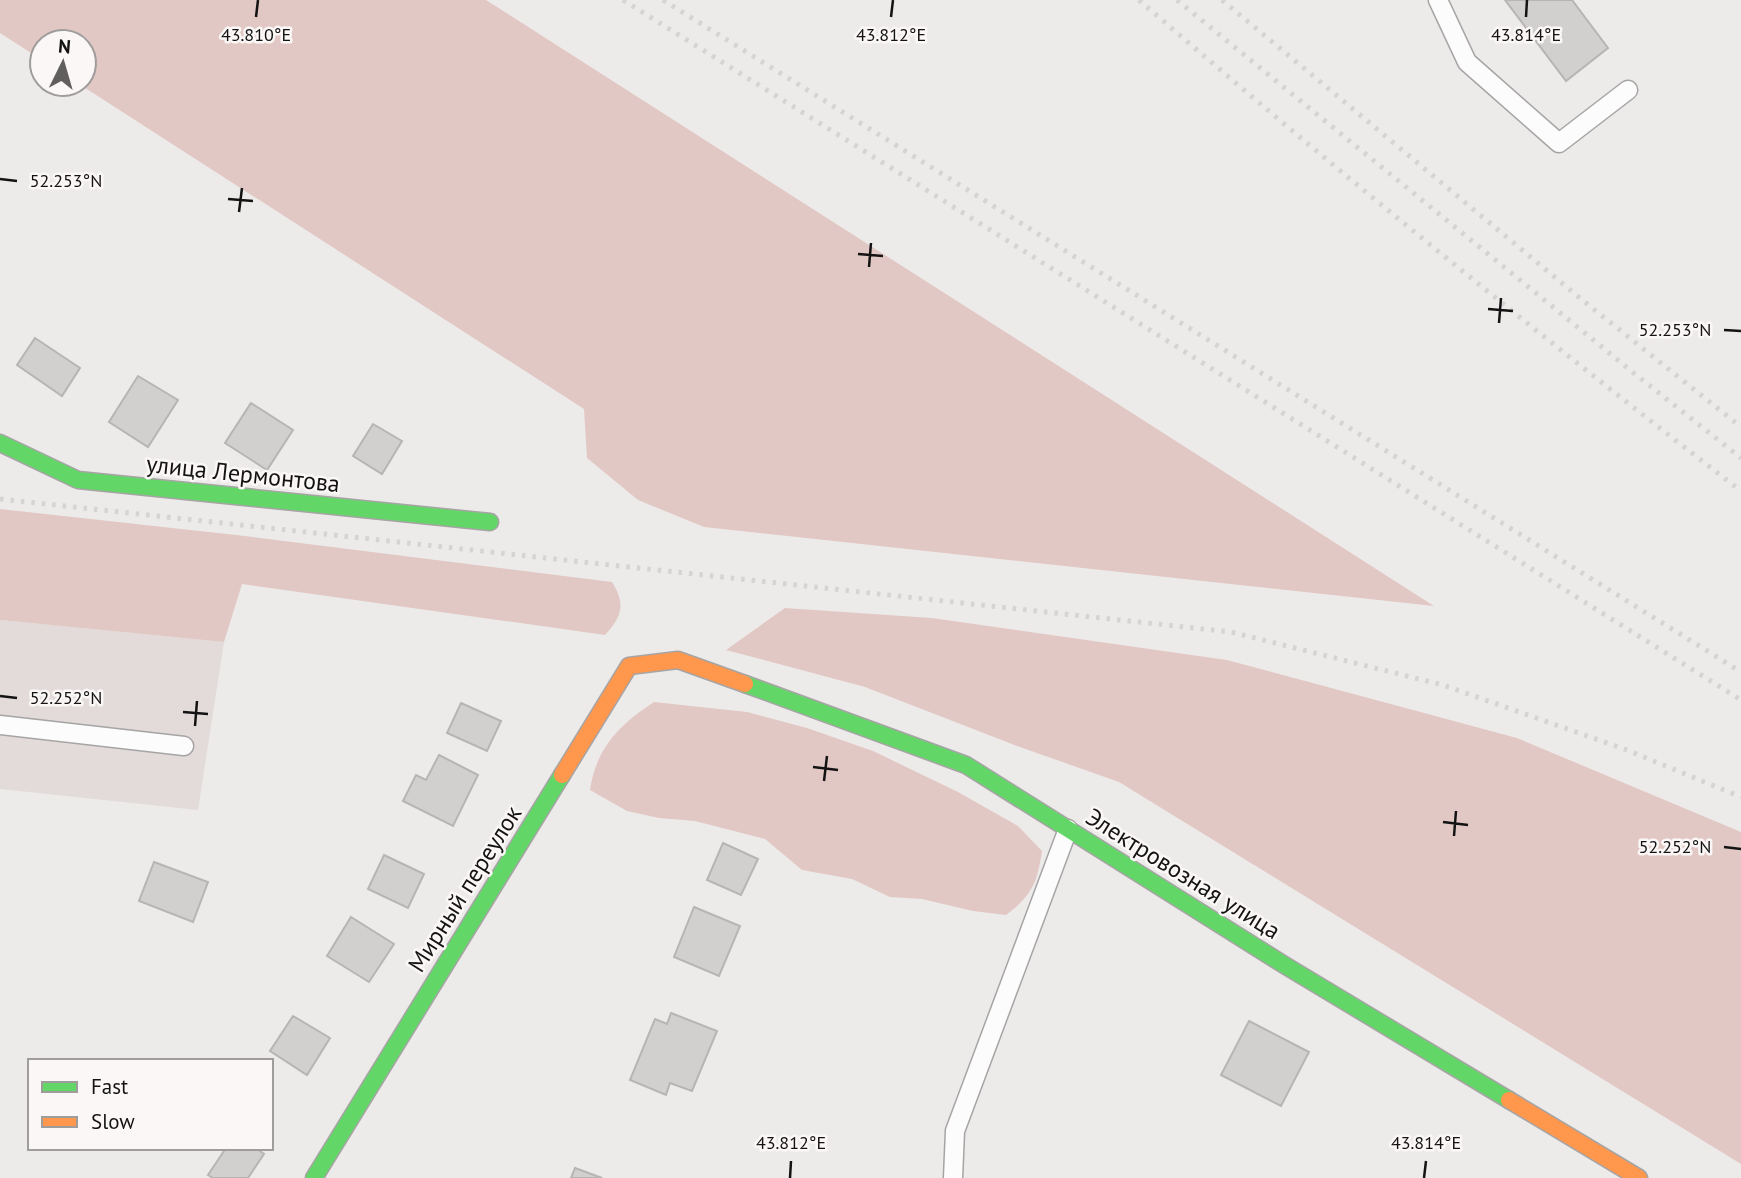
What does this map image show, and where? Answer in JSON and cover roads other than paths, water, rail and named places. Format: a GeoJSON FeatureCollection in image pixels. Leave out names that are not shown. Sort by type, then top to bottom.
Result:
{"type":"FeatureCollection","features":[{"type":"Feature","properties":{"kind":"street","name":"улица Лермонтова"},"geometry":{"type":"LineString","coordinates":[[0,443],[78,480],[490,522]]}},
{"type":"Feature","properties":{"kind":"street","name":"Электровозная улица"},"geometry":{"type":"LineString","coordinates":[[678,660],[966,765],[1297,973],[1639,1178]]}},
{"type":"Feature","properties":{"kind":"street","name":"Мирный переулок"},"geometry":{"type":"LineString","coordinates":[[314,1178],[629,666],[678,660]]}},
{"type":"Feature","properties":{"kind":"lane"},"geometry":{"type":"LineString","coordinates":[[1438,0],[1467,62],[1559,143],[1628,90]]}},
{"type":"Feature","properties":{"kind":"lane"},"geometry":{"type":"LineString","coordinates":[[0,725],[184,746]]}},
{"type":"Feature","properties":{"kind":"lane"},"geometry":{"type":"LineString","coordinates":[[953,1178],[955,1131],[1068,829]]}},
{"type":"Feature","properties":{"kind":"railway"},"geometry":{"type":"LineString","coordinates":[[623,0],[1741,700]]}},
{"type":"Feature","properties":{"kind":"railway"},"geometry":{"type":"LineString","coordinates":[[663,0],[1741,672]]}},
{"type":"Feature","properties":{"kind":"railway"},"geometry":{"type":"LineString","coordinates":[[1139,0],[1437,250],[1741,491]]}},
{"type":"Feature","properties":{"kind":"railway"},"geometry":{"type":"LineString","coordinates":[[1177,0],[1741,458]]}},
{"type":"Feature","properties":{"kind":"railway"},"geometry":{"type":"LineString","coordinates":[[1222,0],[1581,299],[1741,427]]}},
{"type":"Feature","properties":{"kind":"railway"},"geometry":{"type":"LineString","coordinates":[[0,499],[1231,632],[1443,685],[1627,750],[1741,797]]}}]}
